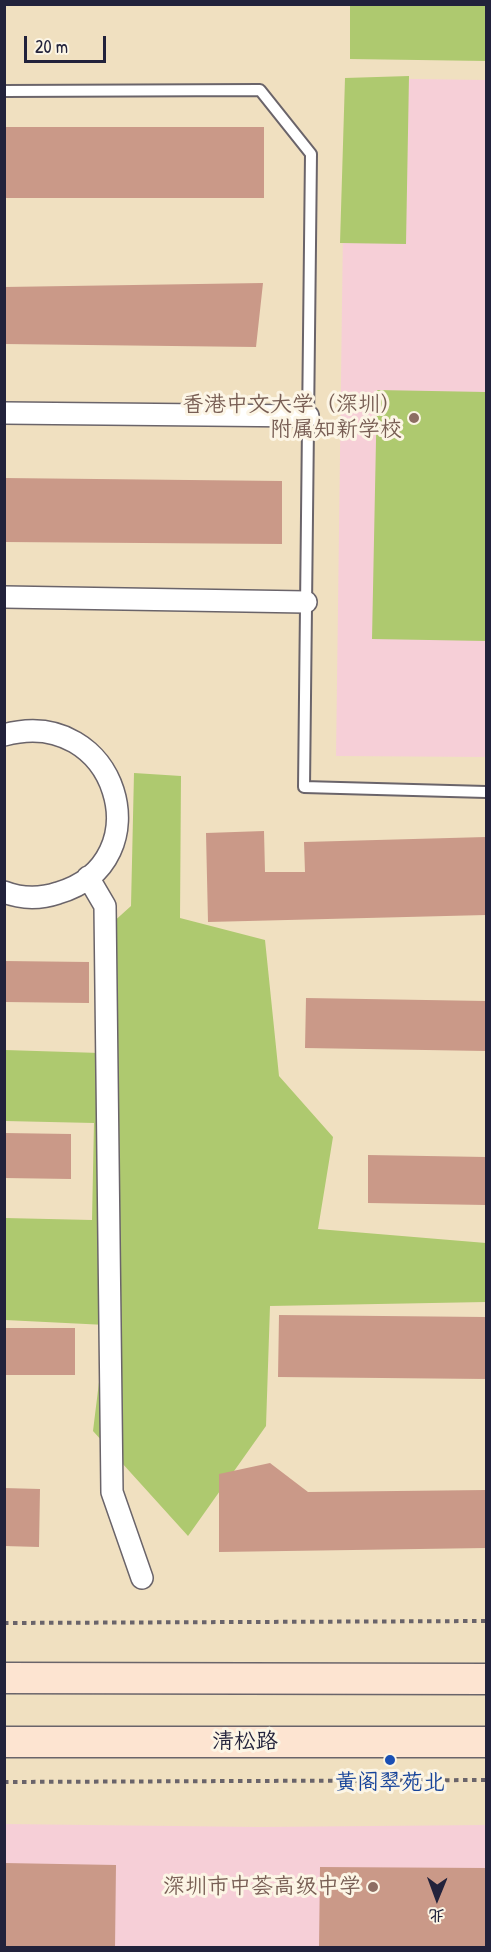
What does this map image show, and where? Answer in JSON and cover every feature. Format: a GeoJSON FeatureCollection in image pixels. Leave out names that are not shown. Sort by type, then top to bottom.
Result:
{"type":"FeatureCollection","features":[{"type":"Feature","properties":{"kind":"street"},"geometry":{"type":"LineString","coordinates":[[4,413],[308,416]]}},
{"type":"Feature","properties":{"kind":"street"},"geometry":{"type":"LineString","coordinates":[[4,597],[306,602]]}},
{"type":"Feature","properties":{"kind":"street"},"geometry":{"type":"LineString","coordinates":[[4,735],[32,729],[59,734],[85,747],[105,768],[116,794],[118,822],[111,849],[94,873],[71,889],[44,897],[15,896],[4,892]]}},
{"type":"Feature","properties":{"kind":"street"},"geometry":{"type":"LineString","coordinates":[[88,877],[105,906],[112,1492],[142,1578]]}},
{"type":"Feature","properties":{"kind":"street"},"geometry":{"type":"LineString","coordinates":[[4,1678],[486,1679]]}},
{"type":"Feature","properties":{"kind":"street","name":"清松路"},"geometry":{"type":"LineString","coordinates":[[4,1742],[486,1742]]}},
{"type":"Feature","properties":{"kind":"lane"},"geometry":{"type":"LineString","coordinates":[[4,91],[260,90],[311,154],[304,787],[486,792]]}},
{"type":"Feature","properties":{"kind":"path"},"geometry":{"type":"LineString","coordinates":[[4,1623],[486,1621]]}},
{"type":"Feature","properties":{"kind":"path"},"geometry":{"type":"LineString","coordinates":[[4,1782],[486,1780]]}},
{"type":"Feature","properties":{"kind":"shaded area","name":"香港中文大学（深圳） 附属知新学校"},"geometry":{"type":"Polygon","coordinates":[[[345,78],[486,80],[486,757],[336,756],[345,78]]]}},
{"type":"Feature","properties":{"kind":"shaded area"},"geometry":{"type":"Polygon","coordinates":[[[4,1824],[259,1827],[486,1825],[486,1947],[5,1947],[4,1824]]]}},
{"type":"Feature","properties":{"kind":"green space"},"geometry":{"type":"Polygon","coordinates":[[[350,5],[486,5],[486,61],[350,59],[350,5]]]}},
{"type":"Feature","properties":{"kind":"green space"},"geometry":{"type":"Polygon","coordinates":[[[409,76],[406,244],[340,243],[345,78],[409,76]]]}},
{"type":"Feature","properties":{"kind":"green space"},"geometry":{"type":"Polygon","coordinates":[[[377,390],[486,392],[486,641],[372,639],[377,390]]]}},
{"type":"Feature","properties":{"kind":"green space"},"geometry":{"type":"Polygon","coordinates":[[[134,773],[181,776],[180,918],[265,940],[279,1076],[333,1137],[318,1229],[486,1243],[486,1302],[270,1306],[266,1426],[188,1536],[93,1431],[106,1325],[5,1320],[5,1218],[92,1220],[94,1123],[5,1121],[5,1050],[100,1053],[101,933],[131,906],[134,773]]]}},
{"type":"Feature","properties":{"kind":"building"},"geometry":{"type":"Polygon","coordinates":[[[4,127],[264,127],[264,198],[4,198],[4,127]]]}},
{"type":"Feature","properties":{"kind":"building"},"geometry":{"type":"Polygon","coordinates":[[[263,283],[256,347],[4,344],[4,287],[263,283]]]}},
{"type":"Feature","properties":{"kind":"building"},"geometry":{"type":"Polygon","coordinates":[[[4,478],[282,481],[282,544],[4,542],[4,478]]]}},
{"type":"Feature","properties":{"kind":"building"},"geometry":{"type":"Polygon","coordinates":[[[264,831],[265,872],[305,872],[304,842],[486,837],[486,915],[208,922],[206,833],[264,831]]]}},
{"type":"Feature","properties":{"kind":"building"},"geometry":{"type":"Polygon","coordinates":[[[4,961],[89,962],[89,1003],[4,1002],[4,961]]]}},
{"type":"Feature","properties":{"kind":"building"},"geometry":{"type":"Polygon","coordinates":[[[306,998],[486,1001],[486,1051],[305,1048],[306,998]]]}},
{"type":"Feature","properties":{"kind":"building"},"geometry":{"type":"Polygon","coordinates":[[[4,1133],[71,1134],[71,1179],[4,1178],[4,1133]]]}},
{"type":"Feature","properties":{"kind":"building"},"geometry":{"type":"Polygon","coordinates":[[[368,1155],[486,1157],[486,1205],[368,1203],[368,1155]]]}},
{"type":"Feature","properties":{"kind":"building"},"geometry":{"type":"Polygon","coordinates":[[[279,1315],[486,1317],[486,1379],[278,1377],[279,1315]]]}},
{"type":"Feature","properties":{"kind":"building"},"geometry":{"type":"Polygon","coordinates":[[[4,1328],[75,1328],[75,1375],[4,1375],[4,1328]]]}},
{"type":"Feature","properties":{"kind":"building"},"geometry":{"type":"Polygon","coordinates":[[[270,1463],[308,1492],[486,1490],[486,1548],[219,1552],[219,1474],[270,1463]]]}},
{"type":"Feature","properties":{"kind":"building"},"geometry":{"type":"Polygon","coordinates":[[[4,1488],[40,1489],[39,1547],[4,1546],[4,1488]]]}},
{"type":"Feature","properties":{"kind":"building"},"geometry":{"type":"Polygon","coordinates":[[[4,1863],[116,1865],[115,1948],[4,1948],[4,1863]]]}},
{"type":"Feature","properties":{"kind":"building"},"geometry":{"type":"Polygon","coordinates":[[[320,1867],[486,1868],[486,1947],[319,1948],[320,1867]]]}},
{"type":"Feature","properties":{"kind":"place","name":"香港中文大学（深圳） 附属知新学校"},"geometry":{"type":"Point","coordinates":[414,418]}},
{"type":"Feature","properties":{"kind":"place","name":"黄阁翠苑北"},"geometry":{"type":"Point","coordinates":[390,1760]}},
{"type":"Feature","properties":{"kind":"place","name":"深圳市中荟高级中学"},"geometry":{"type":"Point","coordinates":[373,1887]}}]}
